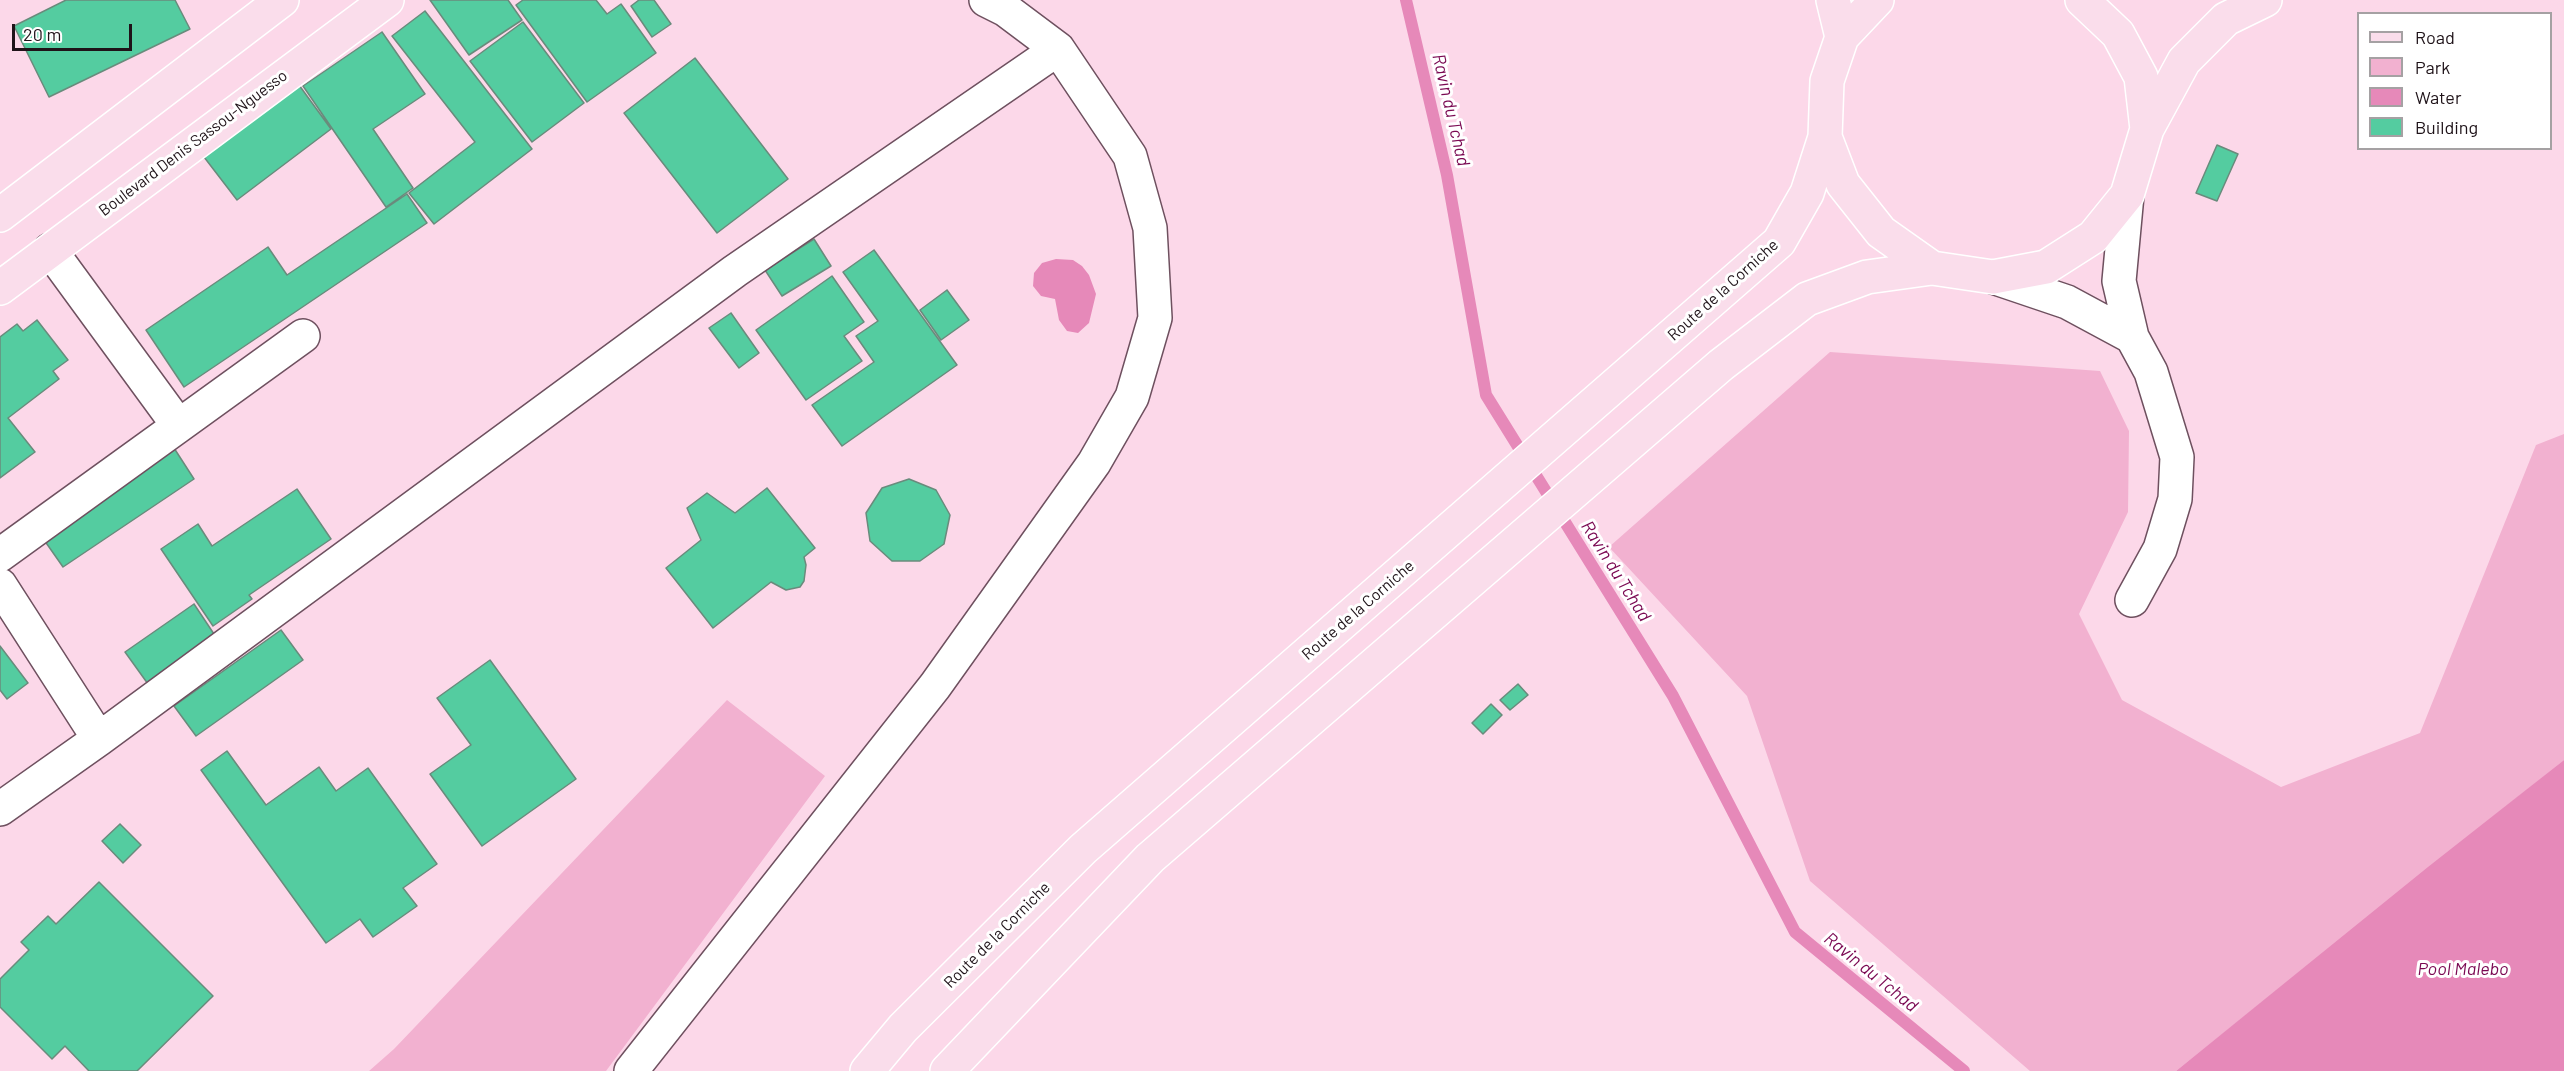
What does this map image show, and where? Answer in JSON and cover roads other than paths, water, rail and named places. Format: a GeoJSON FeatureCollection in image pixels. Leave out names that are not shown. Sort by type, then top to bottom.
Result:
{"type":"FeatureCollection","features":[{"type":"Feature","properties":{"kind":"main road"},"geometry":{"type":"LineString","coordinates":[[0,215],[282,0]]}},
{"type":"Feature","properties":{"kind":"main road","name":"Boulevard Denis Sassou-Nguesso"},"geometry":{"type":"LineString","coordinates":[[0,288],[387,0]]}},
{"type":"Feature","properties":{"kind":"main road"},"geometry":{"type":"LineString","coordinates":[[1833,0],[1842,37]]}},
{"type":"Feature","properties":{"kind":"main road"},"geometry":{"type":"LineString","coordinates":[[1877,0],[1842,37],[1827,81],[1825,137],[1843,184],[1881,232],[1932,268]]}},
{"type":"Feature","properties":{"kind":"main road"},"geometry":{"type":"LineString","coordinates":[[2082,0],[2118,34],[2141,77],[2147,129]]}},
{"type":"Feature","properties":{"kind":"main road"},"geometry":{"type":"LineString","coordinates":[[947,1071],[1150,858],[1721,365],[1807,299],[1867,277],[1932,268],[1993,277],[2046,267],[2093,237],[2127,195],[2147,129],[2184,61],[2226,19],[2265,0]]}},
{"type":"Feature","properties":{"kind":"main road","name":"Route de la Corniche"},"geometry":{"type":"LineString","coordinates":[[867,1071],[903,1028],[1083,849],[1779,242],[1807,193],[1825,137]]}},
{"type":"Feature","properties":{"kind":"street"},"geometry":{"type":"LineString","coordinates":[[631,1071],[935,686],[1094,463],[1132,397],[1155,318],[1150,228],[1130,156],[1058,49],[1006,10],[986,0]]}},
{"type":"Feature","properties":{"kind":"street"},"geometry":{"type":"LineString","coordinates":[[0,809],[99,739],[735,271],[1058,49]]}},
{"type":"Feature","properties":{"kind":"street"},"geometry":{"type":"LineString","coordinates":[[2127,195],[2119,281],[2132,337],[2151,372],[2177,457],[2175,499],[2160,549],[2132,600]]}},
{"type":"Feature","properties":{"kind":"street"},"geometry":{"type":"LineString","coordinates":[[50,250],[178,425]]}},
{"type":"Feature","properties":{"kind":"street"},"geometry":{"type":"LineString","coordinates":[[1993,277],[2067,302],[2132,337]]}},
{"type":"Feature","properties":{"kind":"street"},"geometry":{"type":"LineString","coordinates":[[0,555],[303,336]]}},
{"type":"Feature","properties":{"kind":"street"},"geometry":{"type":"LineString","coordinates":[[0,585],[99,739]]}},
{"type":"Feature","properties":{"kind":"water"},"geometry":{"type":"Polygon","coordinates":[[[1056,259],[1073,260],[1082,266],[1089,275],[1096,294],[1089,323],[1078,333],[1067,331],[1059,320],[1055,299],[1041,296],[1033,286],[1034,273],[1042,263],[1056,259]]]}},
{"type":"Feature","properties":{"kind":"water","name":"Pool Malebo"},"geometry":{"type":"Polygon","coordinates":[[[2564,760],[2564,1071],[2176,1071],[2428,867],[2564,760]]]}},
{"type":"Feature","properties":{"kind":"waterway","name":"Ravin du Tchad"},"geometry":{"type":"LineString","coordinates":[[1406,0],[1447,175],[1486,395],[1673,696],[1795,932],[1964,1071]]}}]}
